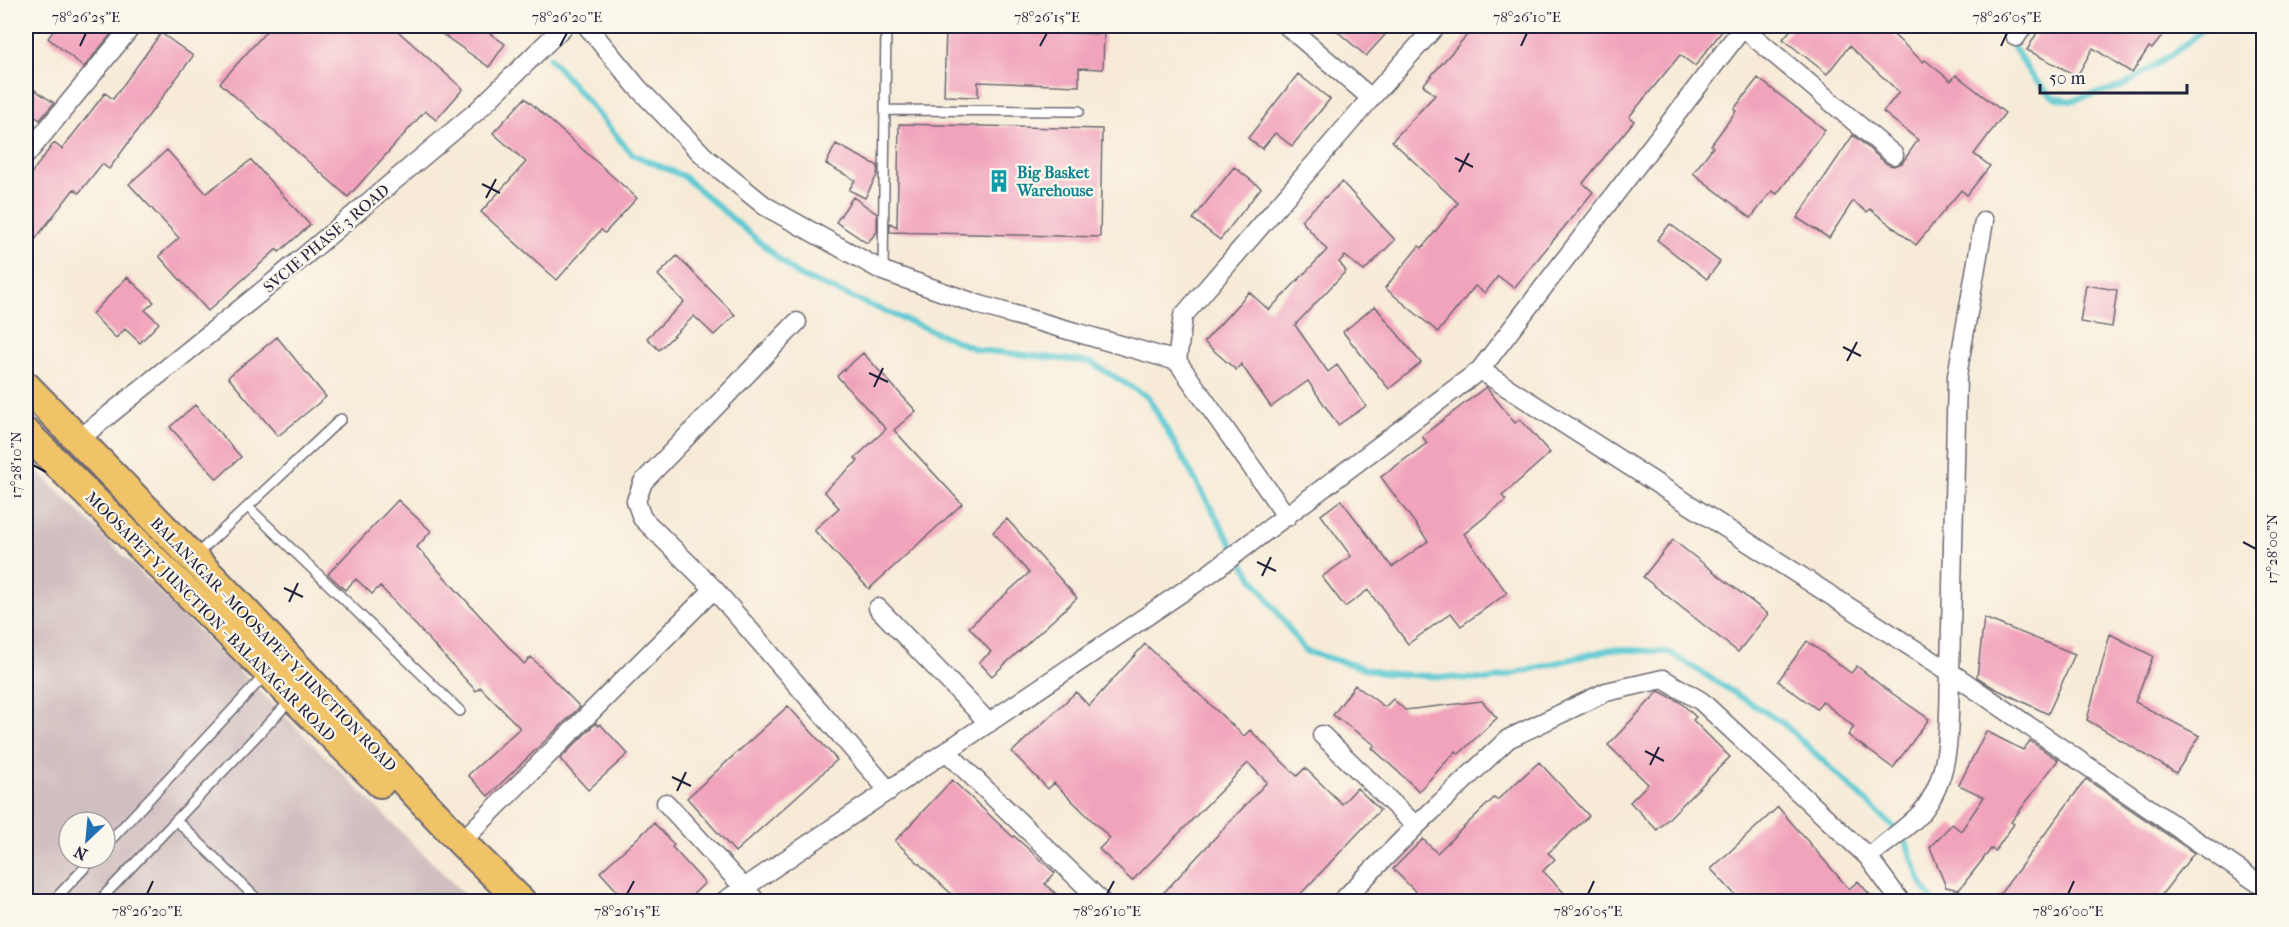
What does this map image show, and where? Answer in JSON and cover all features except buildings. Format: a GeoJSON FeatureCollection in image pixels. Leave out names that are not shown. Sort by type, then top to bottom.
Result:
{"type":"FeatureCollection","features":[{"type":"Feature","properties":{"kind":"main road","name":"BALANAGAR - MOOSAPET Y JUNCTION ROAD"},"geometry":{"type":"LineString","coordinates":[[26,386],[193,558],[461,842],[522,902]]}},
{"type":"Feature","properties":{"kind":"main road","name":"MOOSAPET Y JUNCTION - BALANAGAR ROAD"},"geometry":{"type":"LineString","coordinates":[[26,433],[269,671],[498,902]]}},
{"type":"Feature","properties":{"kind":"street"},"geometry":{"type":"LineString","coordinates":[[26,155],[132,26]]}},
{"type":"Feature","properties":{"kind":"street","name":"SVCIE PHASE 3 ROAD"},"geometry":{"type":"LineString","coordinates":[[78,440],[276,280],[477,111],[564,26]]}},
{"type":"Feature","properties":{"kind":"street"},"geometry":{"type":"LineString","coordinates":[[587,26],[638,88],[706,158],[765,206],[883,271],[980,305],[1176,361],[1287,517]]}},
{"type":"Feature","properties":{"kind":"street"},"geometry":{"type":"LineString","coordinates":[[1287,26],[1371,98]]}},
{"type":"Feature","properties":{"kind":"street"},"geometry":{"type":"LineString","coordinates":[[1176,361],[1183,316],[1436,26]]}},
{"type":"Feature","properties":{"kind":"street"},"geometry":{"type":"LineString","coordinates":[[723,902],[1209,574],[1480,370],[1743,26],[1894,155]]}},
{"type":"Feature","properties":{"kind":"street"},"geometry":{"type":"LineString","coordinates":[[1868,857],[1920,813],[1937,788],[1946,762],[1957,376],[1984,221]]}},
{"type":"Feature","properties":{"kind":"street"},"geometry":{"type":"LineString","coordinates":[[797,322],[642,482],[636,501],[642,519],[714,589],[889,791]]}},
{"type":"Feature","properties":{"kind":"street"},"geometry":{"type":"LineString","coordinates":[[1480,370],[1950,672],[2264,887]]}},
{"type":"Feature","properties":{"kind":"street"},"geometry":{"type":"LineString","coordinates":[[461,842],[714,589]]}},
{"type":"Feature","properties":{"kind":"street"},"geometry":{"type":"LineString","coordinates":[[878,608],[989,723]]}},
{"type":"Feature","properties":{"kind":"street"},"geometry":{"type":"LineString","coordinates":[[1341,902],[1416,826],[1508,739],[1606,692],[1663,680],[1701,701],[1868,857],[1901,902]]}},
{"type":"Feature","properties":{"kind":"street"},"geometry":{"type":"LineString","coordinates":[[1322,735],[1416,826]]}},
{"type":"Feature","properties":{"kind":"street"},"geometry":{"type":"LineString","coordinates":[[947,752],[1102,902]]}},
{"type":"Feature","properties":{"kind":"street"},"geometry":{"type":"LineString","coordinates":[[666,803],[757,902]]}},
{"type":"Feature","properties":{"kind":"lane"},"geometry":{"type":"LineString","coordinates":[[883,271],[886,26]]}},
{"type":"Feature","properties":{"kind":"lane"},"geometry":{"type":"LineString","coordinates":[[885,110],[1079,111]]}},
{"type":"Feature","properties":{"kind":"lane"},"geometry":{"type":"LineString","coordinates":[[193,558],[341,419]]}},
{"type":"Feature","properties":{"kind":"lane"},"geometry":{"type":"LineString","coordinates":[[248,507],[460,711]]}},
{"type":"Feature","properties":{"kind":"lane"},"geometry":{"type":"LineString","coordinates":[[117,833],[269,671]]}},
{"type":"Feature","properties":{"kind":"lane"},"geometry":{"type":"LineString","coordinates":[[98,902],[294,696]]}},
{"type":"Feature","properties":{"kind":"lane"},"geometry":{"type":"LineString","coordinates":[[176,820],[260,902]]}},
{"type":"Feature","properties":{"kind":"lane"},"geometry":{"type":"LineString","coordinates":[[52,902],[83,870]]}},
{"type":"Feature","properties":{"kind":"shaded area"},"geometry":{"type":"Polygon","coordinates":[[[26,459],[471,901],[26,901],[26,459]]]}},
{"type":"Feature","properties":{"kind":"waterway"},"geometry":{"type":"LineString","coordinates":[[1998,26],[2030,74],[2053,97],[2070,101],[2123,86],[2177,51],[2207,26]]}},
{"type":"Feature","properties":{"kind":"waterway"},"geometry":{"type":"LineString","coordinates":[[550,58],[632,154],[683,176],[798,275],[978,350],[1090,362],[1148,397],[1243,564],[1305,651],[1381,673],[1489,680],[1611,649],[1669,652],[1784,724],[1904,837],[1921,882],[1933,902]]}},
{"type":"Feature","properties":{"kind":"place","name":"Big Basket Warehouse"},"geometry":{"type":"Point","coordinates":[999,181]}}]}
